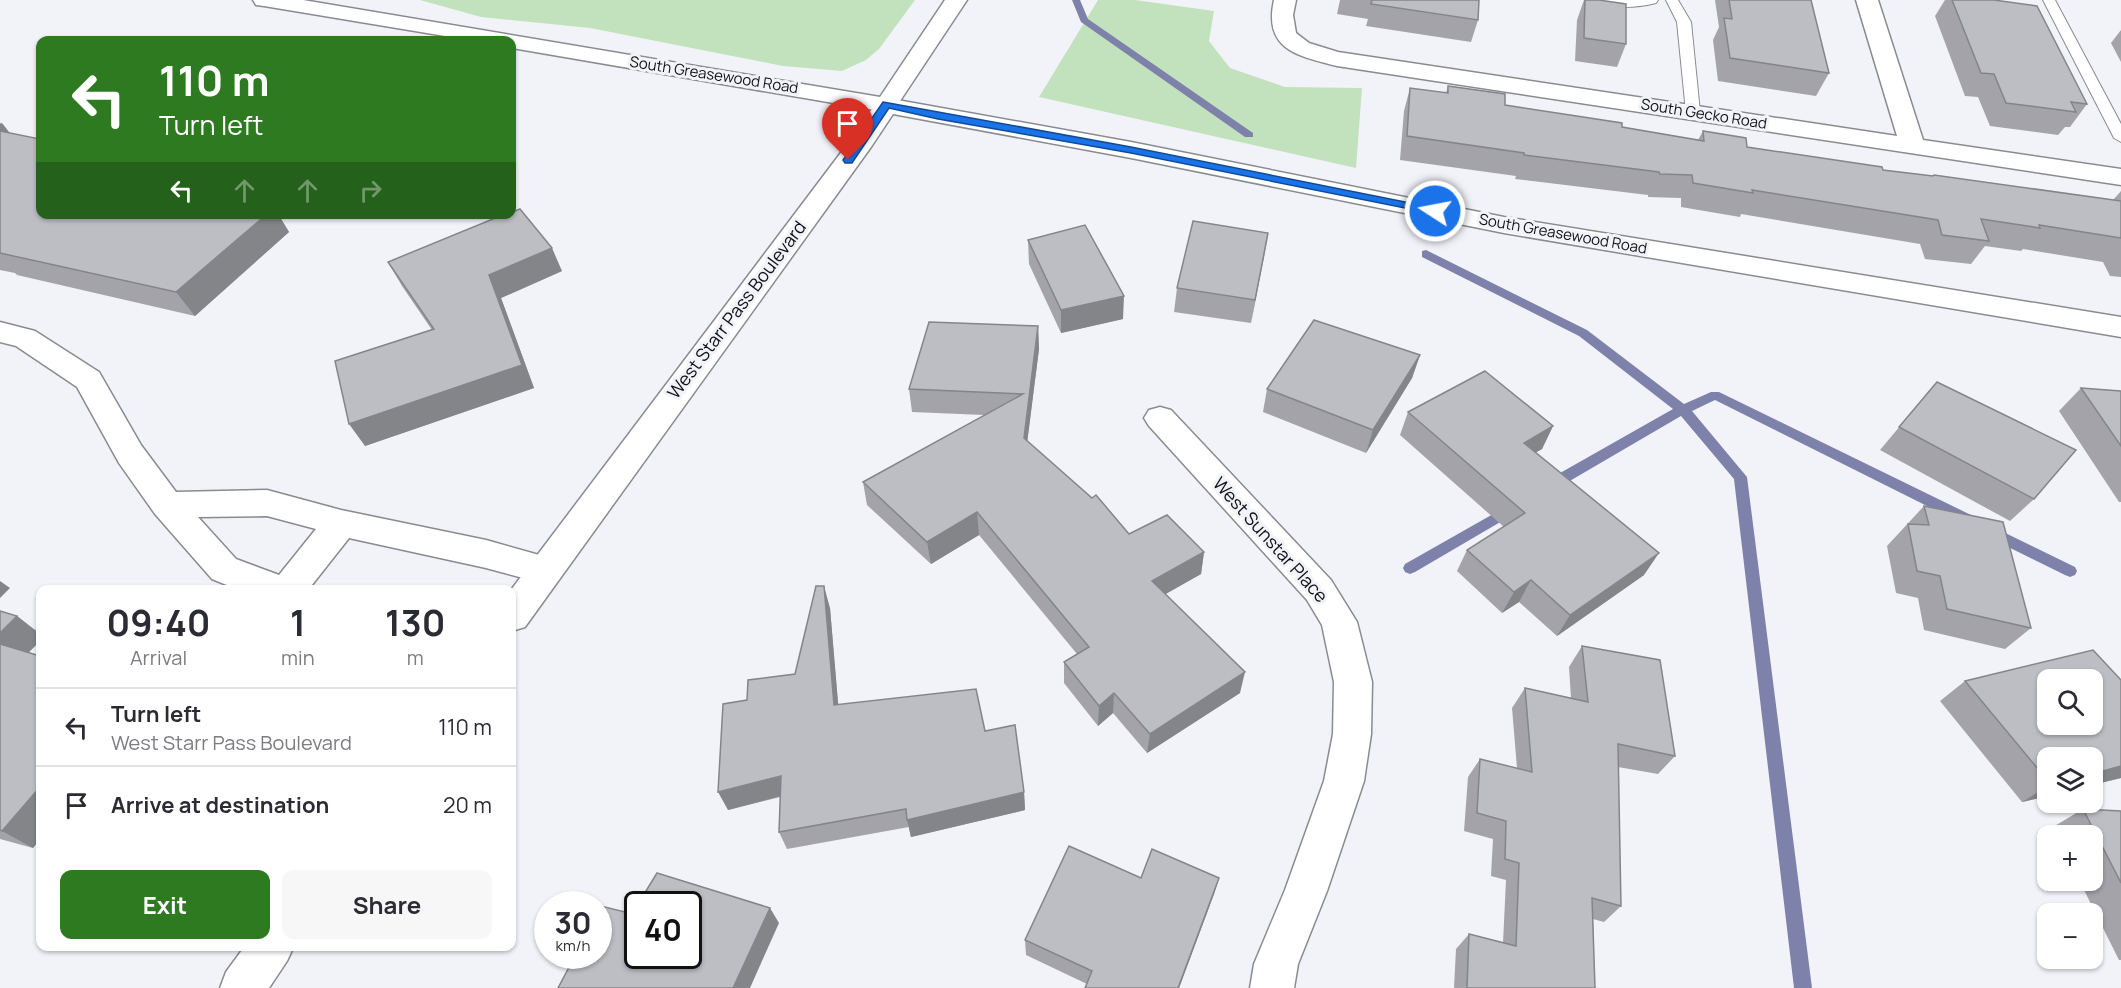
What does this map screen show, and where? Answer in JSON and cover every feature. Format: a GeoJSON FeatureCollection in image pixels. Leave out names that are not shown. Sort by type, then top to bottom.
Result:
{"type":"FeatureCollection","features":[{"type":"Feature","properties":{"kind":"street","name":"South Greasewood Road"},"geometry":{"type":"LineString","coordinates":[[264,0],[479,36]]}},
{"type":"Feature","properties":{"kind":"street","name":"West Starr Pass Boulevard"},"geometry":{"type":"LineString","coordinates":[[516,610],[862,142],[956,0]]}},
{"type":"Feature","properties":{"kind":"street","name":"South Gecko Road"},"geometry":{"type":"LineString","coordinates":[[1285,0],[1280,23],[1282,30],[1290,40],[1317,54],[1351,62],[1693,111],[2121,177]]}},
{"type":"Feature","properties":{"kind":"street"},"geometry":{"type":"LineString","coordinates":[[1867,0],[1913,146]]}},
{"type":"Feature","properties":{"kind":"street","name":"South Greasewood Road"},"geometry":{"type":"LineString","coordinates":[[516,42],[886,105],[1131,150],[1504,225],[2121,327]]}},
{"type":"Feature","properties":{"kind":"street"},"geometry":{"type":"LineString","coordinates":[[0,332],[25,338],[88,380],[130,454],[167,505],[224,568],[267,585]]}},
{"type":"Feature","properties":{"kind":"street","name":"West Sunstar Place"},"geometry":{"type":"LineString","coordinates":[[1160,418],[1319,590],[1339,622],[1353,681],[1352,734],[1344,781],[1306,891],[1276,964],[1272,988]]}},
{"type":"Feature","properties":{"kind":"street"},"geometry":{"type":"LineString","coordinates":[[167,505],[267,503],[341,523],[486,554],[545,570]]}},
{"type":"Feature","properties":{"kind":"street"},"geometry":{"type":"LineString","coordinates":[[291,585],[341,523]]}},
{"type":"Feature","properties":{"kind":"street"},"geometry":{"type":"LineString","coordinates":[[242,988],[268,951]]}},
{"type":"Feature","properties":{"kind":"lane"},"geometry":{"type":"LineString","coordinates":[[1601,0],[1629,3],[1652,0]]}},
{"type":"Feature","properties":{"kind":"lane"},"geometry":{"type":"LineString","coordinates":[[1672,0],[1684,22],[1693,111]]}},
{"type":"Feature","properties":{"kind":"lane"},"geometry":{"type":"LineString","coordinates":[[2049,0],[2121,138]]}},
{"type":"Feature","properties":{"kind":"green space"},"geometry":{"type":"Polygon","coordinates":[[[420,0],[915,0],[879,49],[866,60],[842,71],[783,66],[590,28],[481,17],[420,0]]]}},
{"type":"Feature","properties":{"kind":"green space"},"geometry":{"type":"Polygon","coordinates":[[[1098,0],[1135,0],[1214,11],[1209,41],[1230,68],[1285,87],[1362,88],[1356,168],[1039,97],[1098,0]]]}},
{"type":"Feature","properties":{"kind":"building"},"geometry":{"type":"Polygon","coordinates":[[[1372,0],[1479,0],[1478,20],[1371,4],[1372,0]]]}},
{"type":"Feature","properties":{"kind":"building"},"geometry":{"type":"Polygon","coordinates":[[[1585,0],[1626,4],[1626,44],[1584,38],[1585,0]]]}},
{"type":"Feature","properties":{"kind":"building"},"geometry":{"type":"Polygon","coordinates":[[[1729,0],[1811,0],[1829,73],[1730,58],[1724,18],[1732,19],[1729,0]]]}},
{"type":"Feature","properties":{"kind":"building"},"geometry":{"type":"Polygon","coordinates":[[[1952,0],[1994,0],[2037,6],[2087,104],[2071,102],[2076,112],[2006,103],[1994,74],[1981,73],[1952,0]]]}},
{"type":"Feature","properties":{"kind":"building"},"geometry":{"type":"Polygon","coordinates":[[[1448,86],[1505,94],[1505,105],[1622,123],[1622,127],[1704,141],[1703,131],[1746,138],[1747,147],[1882,167],[1883,170],[2121,201],[2121,238],[2039,225],[2040,228],[1981,219],[1989,241],[1942,235],[1938,220],[1752,190],[1753,193],[1693,183],[1692,175],[1660,174],[1659,172],[1524,155],[1524,153],[1407,136],[1410,88],[1448,93],[1448,86]]]}},
{"type":"Feature","properties":{"kind":"building"},"geometry":{"type":"Polygon","coordinates":[[[0,131],[36,138],[36,219],[261,219],[176,292],[0,253],[0,131]]]}},
{"type":"Feature","properties":{"kind":"building"},"geometry":{"type":"Polygon","coordinates":[[[520,209],[552,248],[489,275],[522,365],[349,424],[335,361],[434,329],[388,262],[493,219],[516,219],[516,210],[520,209]]]}},
{"type":"Feature","properties":{"kind":"building"},"geometry":{"type":"Polygon","coordinates":[[[1193,221],[1268,233],[1255,300],[1177,288],[1193,221]]]}},
{"type":"Feature","properties":{"kind":"building"},"geometry":{"type":"Polygon","coordinates":[[[1085,225],[1124,296],[1061,310],[1028,240],[1085,225]]]}},
{"type":"Feature","properties":{"kind":"building"},"geometry":{"type":"Polygon","coordinates":[[[1314,320],[1420,355],[1373,430],[1267,389],[1314,320]]]}},
{"type":"Feature","properties":{"kind":"building"},"geometry":{"type":"Polygon","coordinates":[[[929,322],[1038,326],[1024,438],[1092,498],[1096,495],[1129,534],[1167,515],[1204,552],[1152,581],[1245,672],[1150,734],[1114,693],[1099,706],[1064,662],[1089,647],[977,512],[927,542],[863,482],[1023,394],[909,389],[929,322]]]}},
{"type":"Feature","properties":{"kind":"building"},"geometry":{"type":"Polygon","coordinates":[[[1485,371],[1553,426],[1524,443],[1659,553],[1570,615],[1531,580],[1514,592],[1467,550],[1525,513],[1408,412],[1485,371]]]}},
{"type":"Feature","properties":{"kind":"building"},"geometry":{"type":"Polygon","coordinates":[[[1937,382],[2076,450],[2034,499],[1899,427],[1937,382]]]}},
{"type":"Feature","properties":{"kind":"building"},"geometry":{"type":"Polygon","coordinates":[[[2081,388],[2121,391],[2121,446],[2081,388]]]}},
{"type":"Feature","properties":{"kind":"building"},"geometry":{"type":"Polygon","coordinates":[[[1924,506],[2003,522],[2031,628],[1947,609],[1940,576],[1917,571],[1908,524],[1929,525],[1924,506]]]}},
{"type":"Feature","properties":{"kind":"building"},"geometry":{"type":"Polygon","coordinates":[[[816,586],[824,586],[834,705],[976,689],[985,731],[1015,725],[1024,792],[907,820],[906,809],[779,832],[781,776],[718,792],[723,704],[747,700],[748,680],[795,674],[816,586]]]}},
{"type":"Feature","properties":{"kind":"building"},"geometry":{"type":"Polygon","coordinates":[[[0,611],[17,616],[0,633],[0,611]]]}},
{"type":"Feature","properties":{"kind":"building"},"geometry":{"type":"Polygon","coordinates":[[[0,644],[36,655],[36,792],[2,831],[0,830],[0,644]]]}},
{"type":"Feature","properties":{"kind":"building"},"geometry":{"type":"Polygon","coordinates":[[[1582,646],[1660,660],[1675,756],[1618,744],[1621,906],[1592,898],[1595,988],[1467,988],[1469,934],[1516,946],[1519,863],[1505,859],[1506,821],[1477,813],[1480,759],[1532,772],[1525,688],[1588,702],[1582,646]]]}},
{"type":"Feature","properties":{"kind":"building"},"geometry":{"type":"Polygon","coordinates":[[[2093,650],[2121,680],[2121,766],[2103,771],[2103,747],[2037,747],[2037,768],[1965,681],[2093,650]]]}},
{"type":"Feature","properties":{"kind":"building"},"geometry":{"type":"Polygon","coordinates":[[[2103,810],[2121,811],[2121,883],[2103,848],[2103,825],[2091,825],[2085,813],[2103,813],[2103,810]]]}},
{"type":"Feature","properties":{"kind":"building"},"geometry":{"type":"Polygon","coordinates":[[[1069,846],[1141,878],[1152,849],[1219,878],[1178,988],[1085,988],[1092,971],[1025,940],[1069,846]]]}},
{"type":"Feature","properties":{"kind":"building"},"geometry":{"type":"Polygon","coordinates":[[[657,873],[770,908],[733,988],[558,988],[568,969],[612,969],[612,909],[624,912],[624,969],[702,969],[702,891],[646,891],[657,873]]]}},
{"type":"Feature","properties":{"kind":"waterway"},"geometry":{"type":"LineString","coordinates":[[1076,0],[1084,20],[1249,135]]}},
{"type":"Feature","properties":{"kind":"waterway"},"geometry":{"type":"LineString","coordinates":[[1426,254],[1583,333],[1683,410]]}},
{"type":"Feature","properties":{"kind":"waterway"},"geometry":{"type":"LineString","coordinates":[[1683,410],[1715,395],[1966,519]]}},
{"type":"Feature","properties":{"kind":"waterway"},"geometry":{"type":"LineString","coordinates":[[1551,485],[1683,410]]}},
{"type":"Feature","properties":{"kind":"waterway"},"geometry":{"type":"LineString","coordinates":[[1683,410],[1740,477],[1803,988]]}},
{"type":"Feature","properties":{"kind":"waterway"},"geometry":{"type":"LineString","coordinates":[[1410,568],[1509,510]]}},
{"type":"Feature","properties":{"kind":"waterway"},"geometry":{"type":"LineString","coordinates":[[1991,532],[2070,571]]}},
{"type":"Feature","properties":{"kind":"route"},"geometry":{"type":"LineString","coordinates":[[848,160],[886,105],[1131,150],[1435,211]]}}]}
